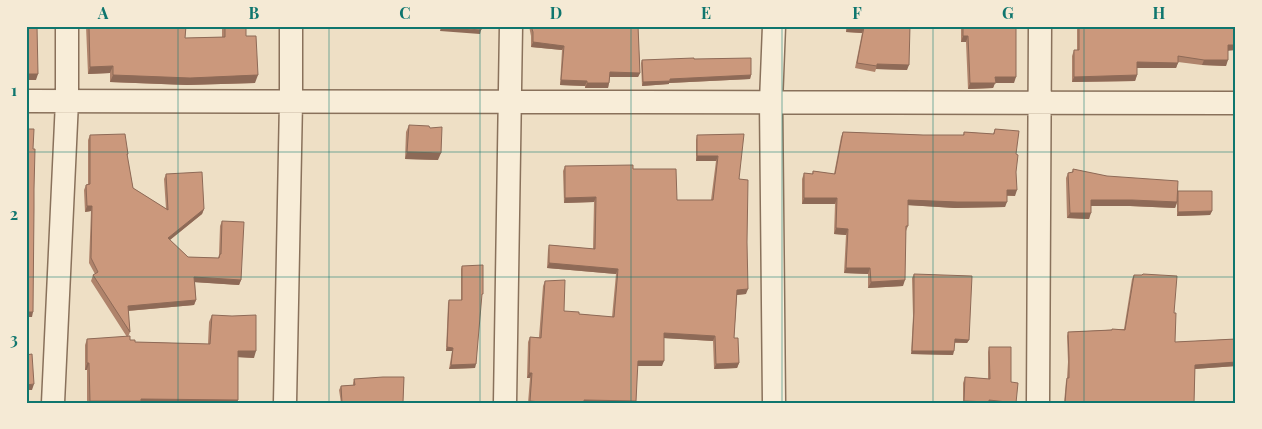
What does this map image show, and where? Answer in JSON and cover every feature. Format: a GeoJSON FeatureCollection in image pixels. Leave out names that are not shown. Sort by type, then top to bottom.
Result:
{"type":"FeatureCollection","features":[{"type":"Feature","properties":{"kind":"street"},"geometry":{"type":"LineString","coordinates":[[54,403],[67,101],[67,26]]}},
{"type":"Feature","properties":{"kind":"street"},"geometry":{"type":"LineString","coordinates":[[285,403],[291,102],[290,26]]}},
{"type":"Feature","properties":{"kind":"street"},"geometry":{"type":"LineString","coordinates":[[505,403],[511,26]]}},
{"type":"Feature","properties":{"kind":"street"},"geometry":{"type":"LineString","coordinates":[[774,26],[771,102],[774,403]]}},
{"type":"Feature","properties":{"kind":"street"},"geometry":{"type":"LineString","coordinates":[[1038,403],[1040,26]]}},
{"type":"Feature","properties":{"kind":"street"},"geometry":{"type":"LineString","coordinates":[[26,101],[1236,103]]}},
{"type":"Feature","properties":{"kind":"building"},"geometry":{"type":"Polygon","coordinates":[[[26,26],[37,26],[38,74],[26,74],[26,26]]]}},
{"type":"Feature","properties":{"kind":"building"},"geometry":{"type":"Polygon","coordinates":[[[89,26],[186,26],[185,38],[225,37],[225,26],[246,26],[246,36],[256,36],[258,75],[190,78],[113,75],[113,66],[90,67],[89,26]]]}},
{"type":"Feature","properties":{"kind":"building"},"geometry":{"type":"Polygon","coordinates":[[[441,26],[482,26],[481,30],[441,26]]]}},
{"type":"Feature","properties":{"kind":"building"},"geometry":{"type":"Polygon","coordinates":[[[531,26],[638,26],[640,73],[610,72],[609,83],[561,80],[564,46],[533,42],[531,26]]]}},
{"type":"Feature","properties":{"kind":"building"},"geometry":{"type":"Polygon","coordinates":[[[848,26],[910,26],[909,65],[877,64],[877,66],[857,63],[864,27],[848,26]]]}},
{"type":"Feature","properties":{"kind":"building"},"geometry":{"type":"Polygon","coordinates":[[[963,26],[1016,26],[1016,77],[995,77],[996,83],[970,83],[968,36],[963,36],[963,26]]]}},
{"type":"Feature","properties":{"kind":"building"},"geometry":{"type":"Polygon","coordinates":[[[1079,26],[1236,26],[1236,45],[1228,45],[1228,60],[1204,60],[1178,56],[1178,63],[1137,62],[1137,75],[1074,77],[1074,50],[1079,50],[1079,26]]]}},
{"type":"Feature","properties":{"kind":"building"},"geometry":{"type":"Polygon","coordinates":[[[751,58],[751,75],[643,82],[642,60],[751,58]]]}},
{"type":"Feature","properties":{"kind":"building"},"geometry":{"type":"Polygon","coordinates":[[[409,125],[429,126],[430,128],[442,127],[441,153],[407,152],[409,125]]]}},
{"type":"Feature","properties":{"kind":"building"},"geometry":{"type":"Polygon","coordinates":[[[26,129],[34,129],[33,149],[35,149],[33,312],[26,312],[26,129]]]}},
{"type":"Feature","properties":{"kind":"building"},"geometry":{"type":"Polygon","coordinates":[[[995,129],[1019,131],[1016,154],[1018,155],[1016,172],[1017,190],[1007,190],[1007,202],[908,200],[905,280],[871,282],[870,268],[846,268],[848,229],[836,228],[837,198],[804,198],[804,173],[813,174],[813,171],[835,174],[843,132],[964,135],[964,132],[994,134],[995,129]]]}},
{"type":"Feature","properties":{"kind":"building"},"geometry":{"type":"Polygon","coordinates":[[[125,134],[133,188],[168,210],[166,174],[202,172],[204,209],[168,238],[188,257],[219,258],[221,254],[222,221],[244,222],[241,280],[194,277],[196,300],[128,306],[130,332],[93,275],[98,272],[91,258],[92,206],[87,206],[86,185],[90,184],[90,135],[125,134]]]}},
{"type":"Feature","properties":{"kind":"building"},"geometry":{"type":"Polygon","coordinates":[[[744,134],[739,179],[748,180],[748,289],[737,290],[734,338],[738,338],[739,363],[716,364],[715,336],[664,333],[664,361],[638,361],[636,401],[584,400],[584,403],[551,403],[530,401],[532,373],[529,373],[530,337],[541,338],[545,281],[565,280],[564,311],[614,317],[618,269],[549,263],[549,245],[595,249],[596,197],[565,198],[565,166],[633,165],[633,169],[676,169],[677,200],[713,200],[718,156],[697,156],[697,135],[744,134]]]}},
{"type":"Feature","properties":{"kind":"building"},"geometry":{"type":"Polygon","coordinates":[[[1073,169],[1107,176],[1178,181],[1177,202],[1091,200],[1091,213],[1070,213],[1068,173],[1073,172],[1073,169]]]}},
{"type":"Feature","properties":{"kind":"building"},"geometry":{"type":"Polygon","coordinates":[[[1178,191],[1212,191],[1212,211],[1178,212],[1178,191]]]}},
{"type":"Feature","properties":{"kind":"building"},"geometry":{"type":"Polygon","coordinates":[[[483,265],[483,294],[476,364],[451,365],[453,348],[447,347],[449,300],[462,300],[462,266],[483,265]]]}},
{"type":"Feature","properties":{"kind":"building"},"geometry":{"type":"Polygon","coordinates":[[[914,274],[972,276],[969,340],[955,339],[954,351],[912,351],[914,274]]]}},
{"type":"Feature","properties":{"kind":"building"},"geometry":{"type":"Polygon","coordinates":[[[1134,275],[1177,276],[1174,313],[1176,313],[1175,342],[1236,339],[1236,362],[1195,365],[1194,403],[1065,403],[1067,378],[1069,378],[1068,332],[1125,330],[1134,275]]]}},
{"type":"Feature","properties":{"kind":"building"},"geometry":{"type":"Polygon","coordinates":[[[212,315],[256,315],[256,351],[238,351],[238,400],[141,399],[141,401],[90,401],[87,339],[130,336],[130,340],[135,340],[135,342],[210,344],[212,315]]]}},
{"type":"Feature","properties":{"kind":"building"},"geometry":{"type":"Polygon","coordinates":[[[989,347],[1011,347],[1011,382],[1018,383],[1016,403],[989,400],[989,402],[964,401],[965,377],[990,379],[989,347]]]}},
{"type":"Feature","properties":{"kind":"building"},"geometry":{"type":"Polygon","coordinates":[[[32,354],[34,384],[26,385],[26,355],[32,354]]]}},
{"type":"Feature","properties":{"kind":"building"},"geometry":{"type":"Polygon","coordinates":[[[404,377],[403,402],[342,403],[341,386],[355,385],[354,379],[404,377]]]}}]}
